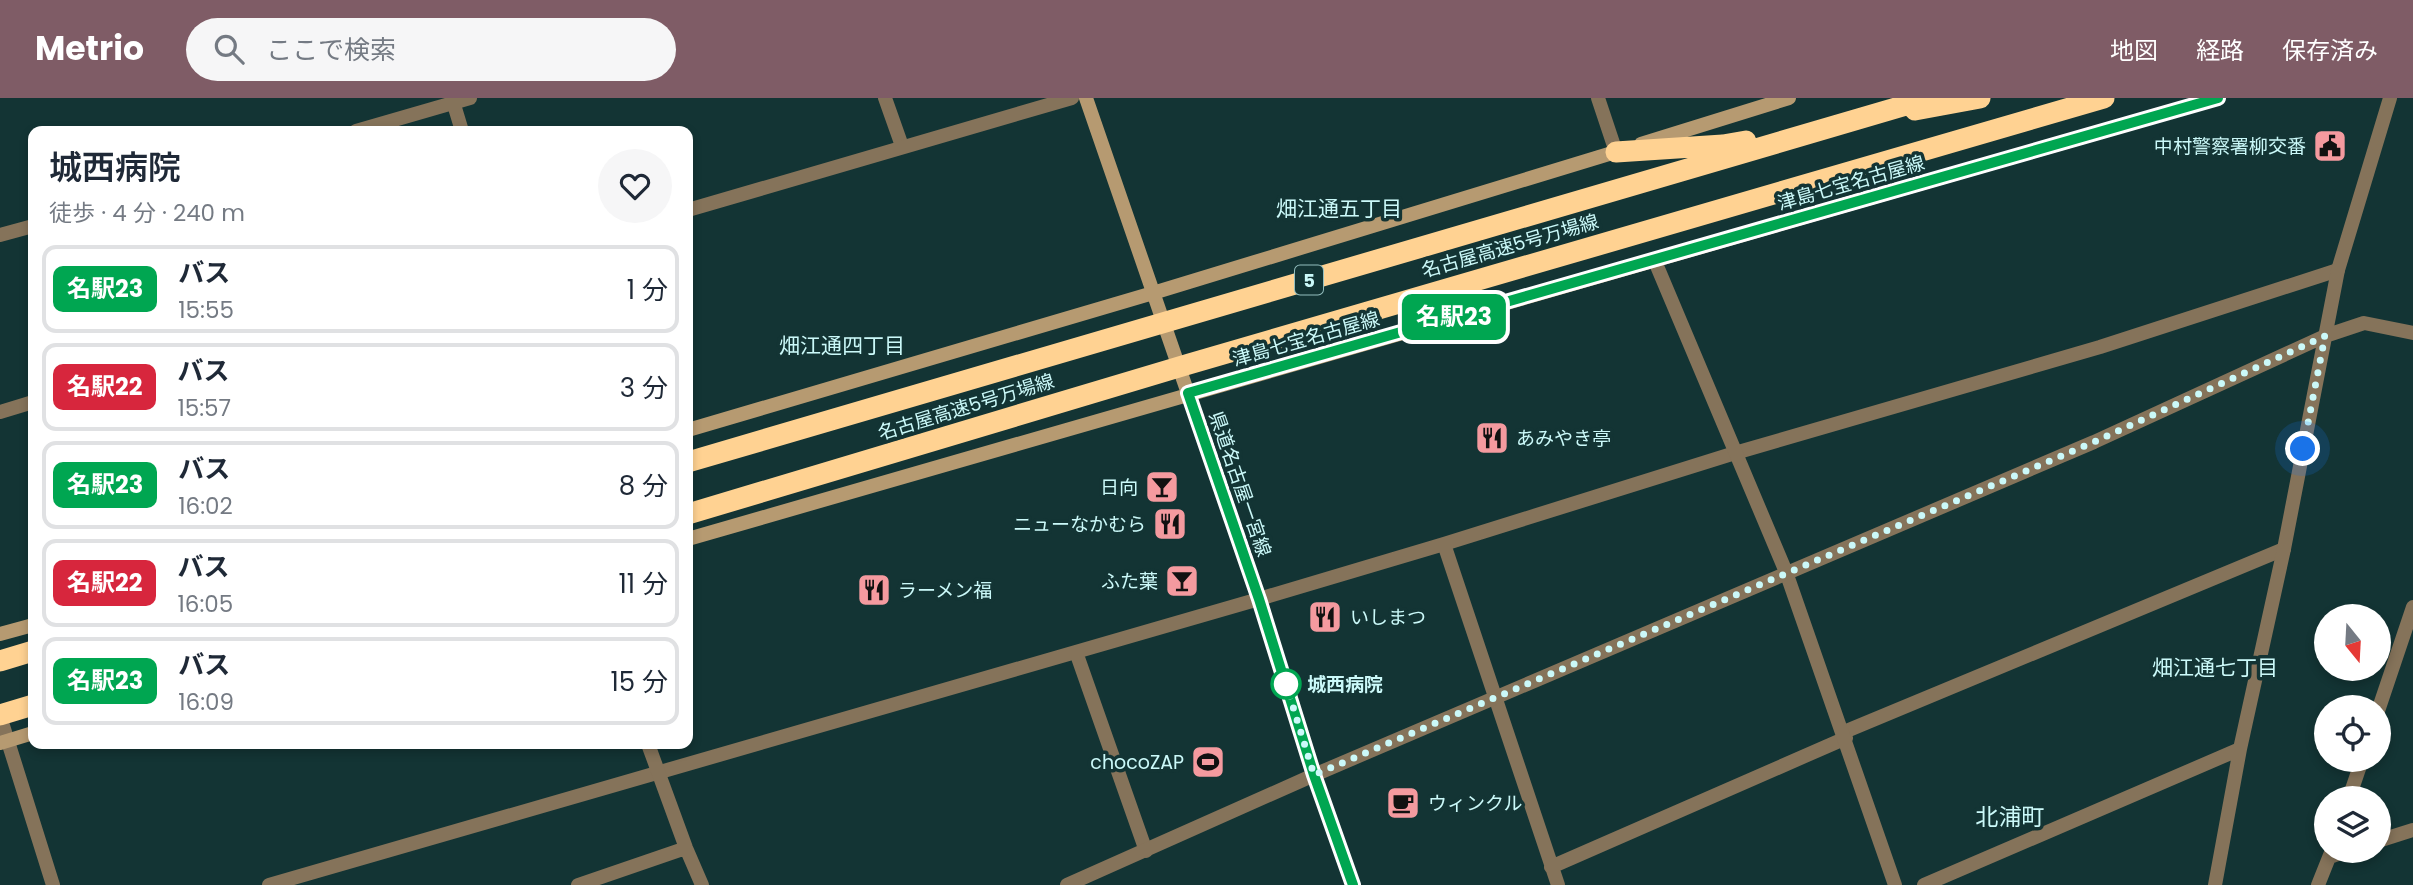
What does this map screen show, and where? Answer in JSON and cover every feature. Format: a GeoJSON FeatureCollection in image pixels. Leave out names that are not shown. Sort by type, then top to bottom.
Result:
{"type":"FeatureCollection","features":[{"type":"Feature","properties":{"kind":"highway","name":"名古屋高速5号万場線"},"geometry":{"type":"LineString","coordinates":[[693,461],[1930,98]]}},
{"type":"Feature","properties":{"kind":"highway"},"geometry":{"type":"LineString","coordinates":[[1616,152],[1723,145],[1980,98]]}},
{"type":"Feature","properties":{"kind":"highway","name":"名古屋高速5号万場線"},"geometry":{"type":"LineString","coordinates":[[693,513],[1243,348],[2104,98]]}},
{"type":"Feature","properties":{"kind":"highway"},"geometry":{"type":"LineString","coordinates":[[0,661],[28,653]]}},
{"type":"Feature","properties":{"kind":"highway"},"geometry":{"type":"LineString","coordinates":[[0,715],[28,707]]}},
{"type":"Feature","properties":{"kind":"main road","name":"県道名古屋一宮線"},"geometry":{"type":"LineString","coordinates":[[1086,98],[1259,599],[1314,775],[1353,885]]}},
{"type":"Feature","properties":{"kind":"main road"},"geometry":{"type":"LineString","coordinates":[[693,429],[1153,293],[1789,98]]}},
{"type":"Feature","properties":{"kind":"main road","name":"津島七宝名古屋線"},"geometry":{"type":"LineString","coordinates":[[693,538],[2218,98]]}},
{"type":"Feature","properties":{"kind":"main road"},"geometry":{"type":"LineString","coordinates":[[0,635],[28,627]]}},
{"type":"Feature","properties":{"kind":"main road"},"geometry":{"type":"LineString","coordinates":[[4,742],[28,735]]}},
{"type":"Feature","properties":{"kind":"street"},"geometry":{"type":"LineString","coordinates":[[372,126],[453,100],[470,98]]}},
{"type":"Feature","properties":{"kind":"street"},"geometry":{"type":"LineString","coordinates":[[885,98],[902,146]]}},
{"type":"Feature","properties":{"kind":"street"},"geometry":{"type":"LineString","coordinates":[[693,209],[1072,98]]}},
{"type":"Feature","properties":{"kind":"street"},"geometry":{"type":"LineString","coordinates":[[1598,98],[1616,152]]}},
{"type":"Feature","properties":{"kind":"street"},"geometry":{"type":"LineString","coordinates":[[2214,885],[2240,749],[2284,549],[2338,271],[2390,98]]}},
{"type":"Feature","properties":{"kind":"street"},"geometry":{"type":"LineString","coordinates":[[453,100],[461,126]]}},
{"type":"Feature","properties":{"kind":"street"},"geometry":{"type":"LineString","coordinates":[[0,236],[28,228]]}},
{"type":"Feature","properties":{"kind":"street"},"geometry":{"type":"LineString","coordinates":[[1654,259],[1786,572],[1845,735],[1895,885]]}},
{"type":"Feature","properties":{"kind":"street"},"geometry":{"type":"LineString","coordinates":[[269,885],[1259,599],[1735,453],[2100,346],[2338,271]]}},
{"type":"Feature","properties":{"kind":"street"},"geometry":{"type":"LineString","coordinates":[[1067,885],[1314,775],[2094,442],[2325,336],[2364,323],[2413,333]]}},
{"type":"Feature","properties":{"kind":"street"},"geometry":{"type":"LineString","coordinates":[[0,411],[28,403]]}},
{"type":"Feature","properties":{"kind":"street"},"geometry":{"type":"LineString","coordinates":[[1444,544],[1558,885]]}},
{"type":"Feature","properties":{"kind":"street"},"geometry":{"type":"LineString","coordinates":[[1552,867],[1845,735],[2284,549]]}},
{"type":"Feature","properties":{"kind":"street"},"geometry":{"type":"LineString","coordinates":[[2383,695],[2413,607]]}},
{"type":"Feature","properties":{"kind":"street"},"geometry":{"type":"LineString","coordinates":[[1076,652],[1146,851]]}},
{"type":"Feature","properties":{"kind":"street"},"geometry":{"type":"LineString","coordinates":[[0,715],[4,742],[53,885]]}},
{"type":"Feature","properties":{"kind":"street"},"geometry":{"type":"LineString","coordinates":[[650,749],[685,848],[702,885]]}},
{"type":"Feature","properties":{"kind":"street"},"geometry":{"type":"LineString","coordinates":[[1924,885],[2240,749]]}},
{"type":"Feature","properties":{"kind":"street"},"geometry":{"type":"LineString","coordinates":[[2391,837],[2413,830]]}},
{"type":"Feature","properties":{"kind":"street"},"geometry":{"type":"LineString","coordinates":[[578,885],[685,848]]}},
{"type":"Feature","properties":{"kind":"street"},"geometry":{"type":"LineString","coordinates":[[2318,885],[2327,863]]}},
{"type":"Feature","properties":{"kind":"bus line","name":"名駅23"},"geometry":{"type":"LineString","coordinates":[[1353,885],[1188,393],[2218,98]]}},
{"type":"Feature","properties":{"kind":"place","name":"中村警察署柳交番"},"geometry":{"type":"Point","coordinates":[2330,146]}},
{"type":"Feature","properties":{"kind":"place","name":"あみやき亭"},"geometry":{"type":"Point","coordinates":[1492,438]}},
{"type":"Feature","properties":{"kind":"place","name":"日向"},"geometry":{"type":"Point","coordinates":[1162,487]}},
{"type":"Feature","properties":{"kind":"place","name":"ニューなかむら"},"geometry":{"type":"Point","coordinates":[1170,524]}},
{"type":"Feature","properties":{"kind":"place","name":"ふた葉"},"geometry":{"type":"Point","coordinates":[1182,581]}},
{"type":"Feature","properties":{"kind":"place","name":"ラーメン福"},"geometry":{"type":"Point","coordinates":[874,590]}},
{"type":"Feature","properties":{"kind":"place","name":"いしまつ"},"geometry":{"type":"Point","coordinates":[1325,617]}},
{"type":"Feature","properties":{"kind":"place","name":"城西病院"},"geometry":{"type":"Point","coordinates":[1286,684]}},
{"type":"Feature","properties":{"kind":"place","name":"chocoZAP"},"geometry":{"type":"Point","coordinates":[1208,762]}},
{"type":"Feature","properties":{"kind":"place","name":"ウィンクル"},"geometry":{"type":"Point","coordinates":[1403,803]}},
{"type":"Feature","properties":{"kind":"district","name":"畑江通五丁目"},"geometry":{"type":"Point","coordinates":[1339,208]}},
{"type":"Feature","properties":{"kind":"district","name":"畑江通四丁目"},"geometry":{"type":"Point","coordinates":[842,345]}},
{"type":"Feature","properties":{"kind":"district","name":"畑江通七丁目"},"geometry":{"type":"Point","coordinates":[2215,667]}},
{"type":"Feature","properties":{"kind":"district","name":"北浦町"},"geometry":{"type":"Point","coordinates":[2010,817]}},
{"type":"Feature","properties":{"kind":"route"},"geometry":{"type":"LineString","coordinates":[[1286,684],[1314,775],[2094,442],[2325,336],[2303,449]]}}]}
